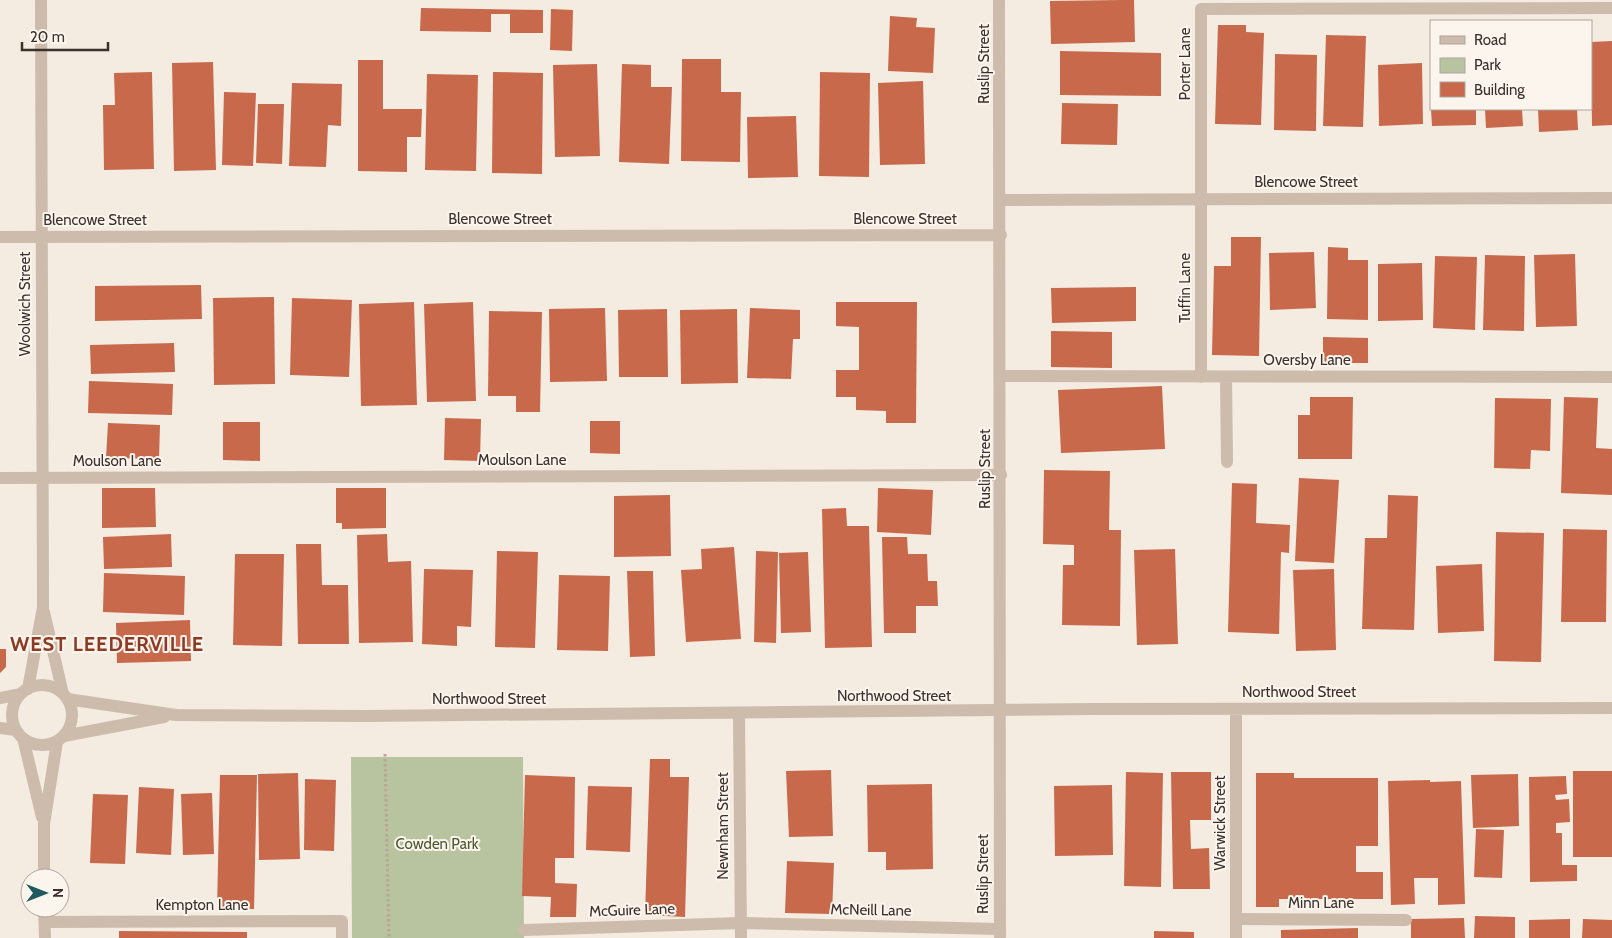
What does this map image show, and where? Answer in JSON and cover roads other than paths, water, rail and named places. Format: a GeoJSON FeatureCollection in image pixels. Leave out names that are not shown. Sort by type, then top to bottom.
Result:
{"type":"FeatureCollection","features":[{"type":"Feature","properties":{"kind":"street","name":"Woolwich Street"},"geometry":{"type":"LineString","coordinates":[[25,691],[43,608],[41,0]]}},
{"type":"Feature","properties":{"kind":"street","name":"Ruslip Street"},"geometry":{"type":"LineString","coordinates":[[999,0],[1001,200],[1001,475],[998,711],[1000,934]]}},
{"type":"Feature","properties":{"kind":"street","name":"Porter Lane"},"geometry":{"type":"LineString","coordinates":[[1201,199],[1201,9],[1612,8]]}},
{"type":"Feature","properties":{"kind":"street","name":"Blencowe Street"},"geometry":{"type":"LineString","coordinates":[[1001,200],[1612,198]]}},
{"type":"Feature","properties":{"kind":"street","name":"Tuffin Lane"},"geometry":{"type":"LineString","coordinates":[[1200,377],[1201,199]]}},
{"type":"Feature","properties":{"kind":"street","name":"Blencowe Street"},"geometry":{"type":"LineString","coordinates":[[0,237],[1001,235]]}},
{"type":"Feature","properties":{"kind":"street","name":"Oversby Lane"},"geometry":{"type":"LineString","coordinates":[[1001,376],[1612,377]]}},
{"type":"Feature","properties":{"kind":"street"},"geometry":{"type":"LineString","coordinates":[[1226,377],[1227,462]]}},
{"type":"Feature","properties":{"kind":"street","name":"Moulson Lane"},"geometry":{"type":"LineString","coordinates":[[0,478],[1001,475]]}},
{"type":"Feature","properties":{"kind":"street","name":"Woolwich Street"},"geometry":{"type":"LineString","coordinates":[[43,608],[65,697]]}},
{"type":"Feature","properties":{"kind":"street"},"geometry":{"type":"LineString","coordinates":[[0,698],[47,686],[65,697],[72,711],[71,724],[60,739],[44,824],[44,868]]}},
{"type":"Feature","properties":{"kind":"street"},"geometry":{"type":"LineString","coordinates":[[25,691],[13,711],[44,824]]}},
{"type":"Feature","properties":{"kind":"street","name":"Northwood Street"},"geometry":{"type":"LineString","coordinates":[[65,697],[176,714],[739,714],[1236,709],[1612,708]]}},
{"type":"Feature","properties":{"kind":"street","name":"Warwick Street"},"geometry":{"type":"LineString","coordinates":[[1236,709],[1236,938]]}},
{"type":"Feature","properties":{"kind":"street","name":"Northwood Street"},"geometry":{"type":"LineString","coordinates":[[60,739],[176,714]]}},
{"type":"Feature","properties":{"kind":"street","name":"Newnham Street"},"geometry":{"type":"LineString","coordinates":[[739,714],[741,938]]}},
{"type":"Feature","properties":{"kind":"street"},"geometry":{"type":"LineString","coordinates":[[0,728],[19,734],[34,744],[46,745],[60,739]]}},
{"type":"Feature","properties":{"kind":"street"},"geometry":{"type":"LineString","coordinates":[[44,918],[45,938]]}},
{"type":"Feature","properties":{"kind":"street","name":"Minn Lane"},"geometry":{"type":"LineString","coordinates":[[1236,919],[1406,920]]}},
{"type":"Feature","properties":{"kind":"street","name":"Kempton Lane"},"geometry":{"type":"LineString","coordinates":[[44,922],[342,922],[342,938]]}},
{"type":"Feature","properties":{"kind":"street","name":"McNeill Lane"},"geometry":{"type":"LineString","coordinates":[[740,923],[1000,934]]}},
{"type":"Feature","properties":{"kind":"street","name":"McGuire Lane"},"geometry":{"type":"LineString","coordinates":[[524,930],[740,923]]}},
{"type":"Feature","properties":{"kind":"district","name":"WEST LEEDERVILLE"},"geometry":{"type":"Point","coordinates":[107,644]}},
{"type":"Feature","properties":{"kind":"park label","name":"Cowden Park"},"geometry":{"type":"Point","coordinates":[437,844]}}]}
